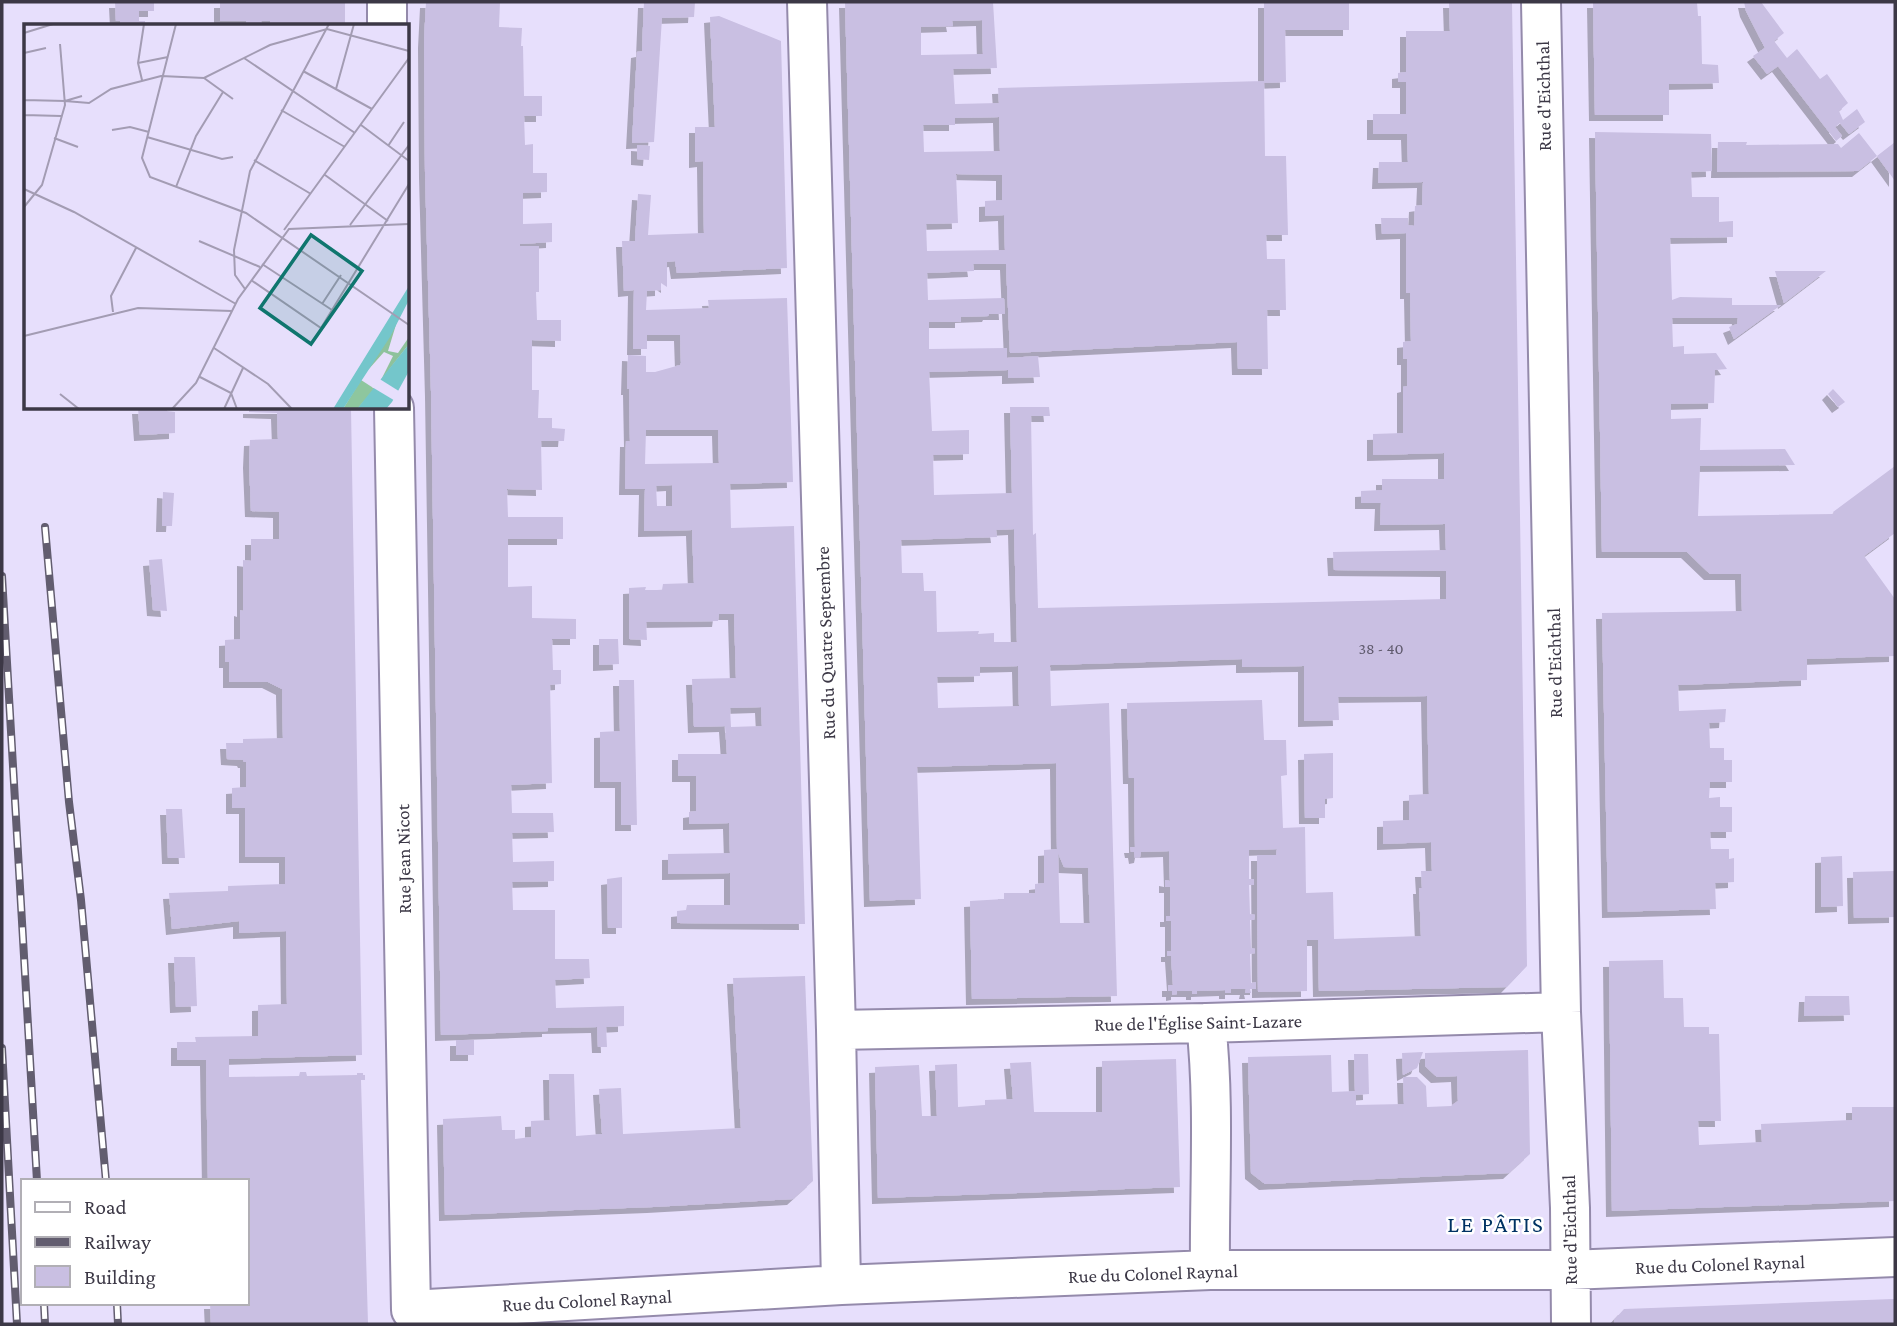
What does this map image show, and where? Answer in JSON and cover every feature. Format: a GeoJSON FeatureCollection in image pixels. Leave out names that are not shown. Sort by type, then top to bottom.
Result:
{"type":"FeatureCollection","features":[{"type":"Feature","properties":{"kind":"street"},"geometry":{"type":"LineString","coordinates":[[387,2],[387,24]]}},
{"type":"Feature","properties":{"kind":"street","name":"Rue du Quatre Septembre"},"geometry":{"type":"LineString","coordinates":[[807,2],[841,1285]]}},
{"type":"Feature","properties":{"kind":"street","name":"Rue d'Eichthal"},"geometry":{"type":"LineString","coordinates":[[1541,2],[1561,1012],[1570,1208],[1571,1324]]}},
{"type":"Feature","properties":{"kind":"street","name":"Rue Jean Nicot"},"geometry":{"type":"LineString","coordinates":[[394,410],[411,1310]]}},
{"type":"Feature","properties":{"kind":"street","name":"Rue de l'Église Saint-Lazare"},"geometry":{"type":"LineString","coordinates":[[836,1030],[1206,1023],[1561,1012]]}},
{"type":"Feature","properties":{"kind":"street"},"geometry":{"type":"LineString","coordinates":[[1206,1023],[1211,1066],[1210,1270]]}},
{"type":"Feature","properties":{"kind":"street","name":"Rue du Colonel Raynal"},"geometry":{"type":"LineString","coordinates":[[411,1310],[841,1285],[1210,1270],[1569,1270],[1895,1257]]}},
{"type":"Feature","properties":{"kind":"building"},"geometry":{"type":"Polygon","coordinates":[[[115,2],[154,2],[154,11],[139,11],[139,21],[145,21],[145,24],[120,24],[120,21],[116,21],[115,2]]]}},
{"type":"Feature","properties":{"kind":"building"},"geometry":{"type":"Polygon","coordinates":[[[220,2],[345,2],[345,24],[270,24],[270,21],[261,21],[262,24],[246,24],[246,21],[220,21],[220,2]]]}},
{"type":"Feature","properties":{"kind":"building"},"geometry":{"type":"Polygon","coordinates":[[[426,2],[500,2],[499,27],[522,28],[524,96],[542,96],[542,116],[524,116],[525,145],[533,144],[533,173],[547,173],[547,192],[523,193],[523,224],[552,223],[552,242],[520,246],[539,246],[537,320],[561,320],[561,341],[532,340],[532,390],[539,390],[538,418],[552,418],[552,428],[565,429],[564,441],[541,441],[542,490],[507,489],[508,517],[563,517],[563,539],[508,539],[508,587],[532,586],[532,618],[576,619],[576,639],[552,639],[553,670],[561,670],[561,684],[550,685],[552,783],[511,785],[512,813],[553,813],[554,832],[512,833],[513,862],[554,861],[554,881],[512,882],[513,910],[555,910],[555,959],[589,959],[590,978],[555,980],[556,1008],[624,1006],[624,1026],[606,1027],[607,1047],[598,1047],[597,1027],[441,1035],[425,172],[426,2]]]}},
{"type":"Feature","properties":{"kind":"building"},"geometry":{"type":"Polygon","coordinates":[[[644,2],[695,2],[694,17],[662,18],[654,142],[632,143],[637,52],[642,51],[644,2]]]}},
{"type":"Feature","properties":{"kind":"building"},"geometry":{"type":"Polygon","coordinates":[[[845,2],[993,2],[997,68],[953,69],[955,104],[999,103],[998,88],[1264,81],[1265,156],[1286,156],[1288,235],[1266,235],[1267,259],[1285,259],[1286,310],[1267,310],[1268,369],[1238,369],[1237,342],[1010,353],[1006,264],[973,264],[974,271],[927,273],[928,300],[1004,298],[1005,314],[961,317],[961,322],[929,322],[929,349],[1007,348],[1007,358],[1038,356],[1040,377],[1008,378],[1008,370],[929,372],[932,431],[969,430],[969,454],[933,455],[934,495],[1012,493],[1010,407],[1049,407],[1050,416],[1031,416],[1033,535],[1036,533],[1038,608],[1446,599],[1446,571],[1334,570],[1333,552],[1446,550],[1445,524],[1380,525],[1381,503],[1361,503],[1361,491],[1382,490],[1382,479],[1444,479],[1444,453],[1373,455],[1373,434],[1403,433],[1403,387],[1407,386],[1407,359],[1403,359],[1403,342],[1411,341],[1410,293],[1406,293],[1406,233],[1382,234],[1381,218],[1408,218],[1408,225],[1414,226],[1415,206],[1422,205],[1423,182],[1378,183],[1379,162],[1408,162],[1407,134],[1373,134],[1373,114],[1406,114],[1406,82],[1398,82],[1398,73],[1406,72],[1406,31],[1450,31],[1449,2],[1512,2],[1527,966],[1507,987],[1319,991],[1318,940],[1307,940],[1307,991],[1258,992],[1257,855],[1276,855],[1277,849],[1249,850],[1249,879],[1254,879],[1254,885],[1249,885],[1250,914],[1255,915],[1254,920],[1250,920],[1251,948],[1255,949],[1255,953],[1250,954],[1251,983],[1256,982],[1256,989],[1250,989],[1251,993],[1245,993],[1246,989],[1231,989],[1231,993],[1225,993],[1225,990],[1197,991],[1197,994],[1192,994],[1192,991],[1177,991],[1177,994],[1172,995],[1172,991],[1168,991],[1168,985],[1173,985],[1171,956],[1167,956],[1167,951],[1171,951],[1171,921],[1166,921],[1166,916],[1170,916],[1170,887],[1165,887],[1165,880],[1170,881],[1169,851],[1141,852],[1140,857],[1135,858],[1134,852],[1131,852],[1130,847],[1135,847],[1134,778],[1129,778],[1127,703],[1262,700],[1264,740],[1286,740],[1287,775],[1281,776],[1283,828],[1305,827],[1306,893],[1333,892],[1334,939],[1421,936],[1419,888],[1422,888],[1421,871],[1432,871],[1431,842],[1383,844],[1383,821],[1409,820],[1409,795],[1429,794],[1427,696],[1338,697],[1339,720],[1304,721],[1304,666],[1242,667],[1242,659],[1050,665],[1051,706],[1109,703],[1117,996],[972,999],[970,901],[1004,899],[1004,893],[1035,893],[1035,884],[1044,883],[1044,850],[1057,849],[1056,763],[917,767],[921,899],[870,901],[845,2]],[[982,20],[952,21],[953,26],[921,27],[921,55],[983,54],[982,20]],[[999,117],[955,118],[955,125],[923,125],[924,152],[1000,151],[999,117]],[[956,174],[958,223],[926,224],[927,251],[1005,250],[1004,215],[985,216],[985,201],[1002,200],[1002,175],[956,174]],[[1014,529],[996,530],[997,537],[901,540],[902,573],[923,573],[924,591],[936,591],[937,632],[979,631],[978,634],[994,633],[994,642],[1017,642],[1014,529]],[[1018,666],[980,667],[980,676],[937,677],[938,708],[1019,706],[1018,666]],[[1058,853],[1060,923],[1090,923],[1088,868],[1064,867],[1058,853]]]}},
{"type":"Feature","properties":{"kind":"building"},"geometry":{"type":"Polygon","coordinates":[[[1264,2],[1349,2],[1349,30],[1285,30],[1286,82],[1264,83],[1264,2]]]}},
{"type":"Feature","properties":{"kind":"building"},"geometry":{"type":"Polygon","coordinates":[[[1593,2],[1697,2],[1698,16],[1701,16],[1702,64],[1718,65],[1719,83],[1669,84],[1669,115],[1595,115],[1593,2]]]}},
{"type":"Feature","properties":{"kind":"building"},"geometry":{"type":"Polygon","coordinates":[[[1744,2],[1761,2],[1784,33],[1774,41],[1787,58],[1797,49],[1820,79],[1827,74],[1848,103],[1839,111],[1843,120],[1857,109],[1865,122],[1849,134],[1840,123],[1835,127],[1842,136],[1836,141],[1778,66],[1767,74],[1753,56],[1765,48],[1744,2]]]}},
{"type":"Feature","properties":{"kind":"building"},"geometry":{"type":"Polygon","coordinates":[[[719,16],[781,41],[787,268],[677,273],[675,261],[667,262],[667,287],[661,283],[661,290],[647,291],[646,310],[709,308],[708,300],[787,298],[793,482],[730,484],[731,528],[794,526],[805,924],[677,923],[677,911],[686,910],[687,905],[730,905],[730,873],[668,874],[668,854],[730,853],[729,823],[689,824],[689,812],[696,811],[696,776],[678,776],[678,754],[727,754],[725,726],[694,727],[692,679],[736,678],[734,614],[719,614],[718,621],[646,622],[647,640],[629,639],[629,588],[662,590],[663,584],[694,583],[692,530],[644,531],[645,489],[625,489],[626,441],[630,441],[628,355],[646,356],[646,372],[655,372],[681,363],[680,335],[647,335],[647,349],[633,349],[634,290],[624,291],[622,241],[635,241],[638,194],[651,195],[648,235],[704,233],[703,161],[695,162],[695,127],[715,127],[710,17],[719,16]],[[646,430],[645,464],[719,463],[718,430],[646,430]],[[672,485],[656,486],[657,506],[672,506],[672,485]],[[761,707],[730,708],[731,727],[762,726],[761,707]]]}},
{"type":"Feature","properties":{"kind":"building"},"geometry":{"type":"Polygon","coordinates":[[[1595,132],[1711,134],[1712,171],[1691,172],[1692,197],[1719,197],[1719,222],[1733,221],[1733,237],[1670,238],[1672,300],[1680,297],[1732,298],[1732,305],[1781,305],[1734,339],[1729,327],[1737,324],[1738,318],[1672,318],[1673,347],[1684,346],[1684,354],[1716,353],[1727,369],[1715,370],[1714,403],[1671,404],[1671,419],[1701,418],[1700,450],[1785,449],[1795,465],[1700,466],[1698,516],[1834,514],[1833,512],[1895,466],[1895,533],[1864,556],[1895,599],[1895,656],[1807,659],[1807,680],[1678,685],[1679,711],[1726,709],[1725,722],[1709,723],[1710,748],[1724,748],[1724,760],[1732,760],[1732,782],[1710,782],[1709,798],[1720,797],[1720,807],[1732,807],[1732,832],[1710,832],[1711,849],[1729,849],[1729,859],[1734,858],[1734,882],[1715,883],[1716,909],[1608,912],[1602,613],[1742,611],[1741,574],[1710,574],[1687,552],[1602,552],[1595,132]]]}},
{"type":"Feature","properties":{"kind":"building"},"geometry":{"type":"Polygon","coordinates":[[[1859,133],[1877,156],[1858,171],[1717,172],[1718,142],[1747,142],[1746,145],[1838,144],[1841,148],[1859,133]]]}},
{"type":"Feature","properties":{"kind":"building"},"geometry":{"type":"Polygon","coordinates":[[[1895,142],[1895,181],[1877,156],[1895,142]]]}},
{"type":"Feature","properties":{"kind":"building"},"geometry":{"type":"Polygon","coordinates":[[[637,145],[650,146],[649,160],[637,159],[637,145]]]}},
{"type":"Feature","properties":{"kind":"building"},"geometry":{"type":"Polygon","coordinates":[[[1775,271],[1826,271],[1784,303],[1775,271]]]}},
{"type":"Feature","properties":{"kind":"building"},"geometry":{"type":"Polygon","coordinates":[[[1833,389],[1845,402],[1838,407],[1828,394],[1833,389]]]}},
{"type":"Feature","properties":{"kind":"building"},"geometry":{"type":"Polygon","coordinates":[[[138,410],[175,412],[175,433],[140,435],[138,410]]]}},
{"type":"Feature","properties":{"kind":"building"},"geometry":{"type":"Polygon","coordinates":[[[351,410],[362,1055],[229,1059],[229,1077],[299,1076],[300,1072],[306,1072],[307,1076],[357,1073],[365,1075],[365,1080],[361,1080],[368,1324],[211,1324],[210,1305],[248,1305],[248,1179],[208,1179],[206,1060],[177,1060],[177,1042],[196,1042],[195,1037],[258,1036],[258,1005],[287,1004],[286,931],[239,933],[239,921],[172,929],[169,893],[228,891],[228,886],[285,884],[285,857],[245,857],[245,808],[232,808],[232,788],[246,787],[246,762],[227,759],[226,743],[243,743],[243,739],[283,738],[282,689],[268,682],[229,682],[229,662],[225,662],[225,640],[240,639],[243,560],[251,561],[251,539],[279,539],[279,512],[251,511],[249,462],[250,440],[278,439],[277,413],[249,412],[351,410]]]}},
{"type":"Feature","properties":{"kind":"building"},"geometry":{"type":"Polygon","coordinates":[[[163,492],[174,493],[172,526],[162,526],[163,492]]]}},
{"type":"Feature","properties":{"kind":"building"},"geometry":{"type":"Polygon","coordinates":[[[162,559],[167,611],[153,610],[149,560],[162,559]]]}},
{"type":"Feature","properties":{"kind":"building"},"geometry":{"type":"Polygon","coordinates":[[[599,639],[618,639],[619,664],[599,665],[599,639]]]}},
{"type":"Feature","properties":{"kind":"building"},"geometry":{"type":"Polygon","coordinates":[[[619,680],[634,680],[637,825],[621,825],[621,782],[600,782],[600,732],[620,731],[619,680]]]}},
{"type":"Feature","properties":{"kind":"building"},"geometry":{"type":"Polygon","coordinates":[[[1333,753],[1333,798],[1325,799],[1325,818],[1305,818],[1304,754],[1333,753]]]}},
{"type":"Feature","properties":{"kind":"building"},"geometry":{"type":"Polygon","coordinates":[[[166,809],[182,809],[185,858],[168,858],[166,809]]]}},
{"type":"Feature","properties":{"kind":"building"},"geometry":{"type":"Polygon","coordinates":[[[1842,856],[1843,906],[1821,907],[1821,857],[1842,856]]]}},
{"type":"Feature","properties":{"kind":"building"},"geometry":{"type":"Polygon","coordinates":[[[1895,871],[1895,917],[1854,918],[1853,872],[1895,871]]]}},
{"type":"Feature","properties":{"kind":"building"},"geometry":{"type":"Polygon","coordinates":[[[622,877],[622,928],[608,928],[607,879],[622,877]]]}},
{"type":"Feature","properties":{"kind":"building"},"geometry":{"type":"Polygon","coordinates":[[[174,957],[195,957],[197,1006],[176,1007],[174,957]]]}},
{"type":"Feature","properties":{"kind":"building"},"geometry":{"type":"Polygon","coordinates":[[[1663,960],[1664,998],[1683,998],[1684,1027],[1709,1027],[1709,1034],[1719,1034],[1721,1121],[1698,1121],[1699,1145],[1762,1142],[1761,1124],[1852,1120],[1852,1107],[1895,1107],[1895,1201],[1612,1211],[1609,961],[1663,960]]]}},
{"type":"Feature","properties":{"kind":"building"},"geometry":{"type":"Polygon","coordinates":[[[805,976],[813,1181],[793,1199],[445,1215],[443,1119],[501,1116],[502,1130],[515,1130],[515,1139],[531,1137],[531,1121],[550,1120],[549,1074],[574,1074],[576,1136],[602,1134],[599,1089],[621,1088],[623,1134],[741,1128],[733,978],[805,976]]]}},
{"type":"Feature","properties":{"kind":"building"},"geometry":{"type":"Polygon","coordinates":[[[1805,996],[1849,996],[1850,1015],[1804,1016],[1805,996]]]}},
{"type":"Feature","properties":{"kind":"building"},"geometry":{"type":"Polygon","coordinates":[[[456,1040],[474,1040],[474,1055],[456,1055],[456,1040]]]}},
{"type":"Feature","properties":{"kind":"building"},"geometry":{"type":"Polygon","coordinates":[[[1528,1050],[1530,1154],[1509,1173],[1265,1184],[1251,1173],[1248,1057],[1331,1055],[1332,1092],[1355,1091],[1354,1054],[1368,1054],[1369,1094],[1356,1095],[1356,1105],[1404,1104],[1403,1077],[1417,1077],[1426,1086],[1427,1107],[1451,1106],[1458,1101],[1457,1076],[1437,1077],[1425,1066],[1425,1053],[1528,1050]]]}},
{"type":"Feature","properties":{"kind":"building"},"geometry":{"type":"Polygon","coordinates":[[[1423,1052],[1417,1068],[1403,1075],[1402,1053],[1423,1052]]]}},
{"type":"Feature","properties":{"kind":"building"},"geometry":{"type":"Polygon","coordinates":[[[1176,1059],[1180,1187],[878,1198],[875,1067],[919,1065],[922,1116],[937,1116],[935,1065],[957,1064],[958,1107],[985,1105],[985,1100],[1013,1099],[1010,1063],[1031,1062],[1034,1112],[1102,1112],[1102,1061],[1176,1059]]]}},
{"type":"Feature","properties":{"kind":"building"},"geometry":{"type":"Polygon","coordinates":[[[1895,1299],[1895,1324],[1614,1324],[1614,1320],[1624,1309],[1895,1299]]]}},
{"type":"Feature","properties":{"kind":"railway"},"geometry":{"type":"LineString","coordinates":[[45,527],[106,1179]]}},
{"type":"Feature","properties":{"kind":"railway"},"geometry":{"type":"LineString","coordinates":[[2,576],[37,1179]]}},
{"type":"Feature","properties":{"kind":"railway"},"geometry":{"type":"LineString","coordinates":[[2,1048],[17,1324]]}},
{"type":"Feature","properties":{"kind":"railway"},"geometry":{"type":"LineString","coordinates":[[44,1305],[45,1324]]}},
{"type":"Feature","properties":{"kind":"railway"},"geometry":{"type":"LineString","coordinates":[[117,1305],[118,1324]]}},
{"type":"Feature","properties":{"kind":"district","name":"LE PÂTIS"},"geometry":{"type":"Point","coordinates":[1496,1224]}}]}
